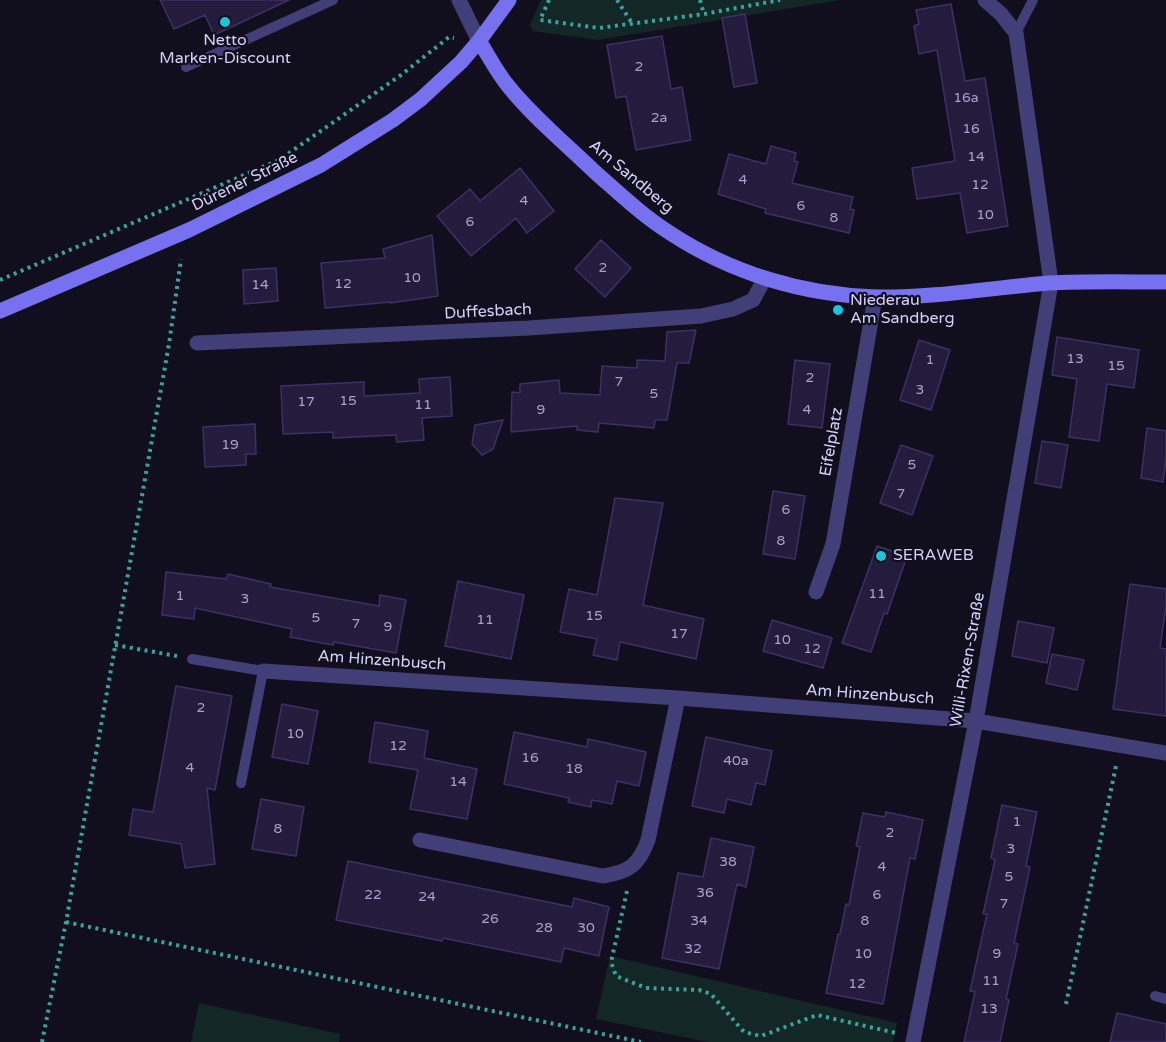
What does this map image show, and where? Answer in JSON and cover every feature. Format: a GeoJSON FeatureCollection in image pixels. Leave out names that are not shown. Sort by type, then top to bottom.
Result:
{"type":"FeatureCollection","features":[{"type":"Feature","properties":{"kind":"main road","name":"Dürener Straße"},"geometry":{"type":"LineString","coordinates":[[0,311],[189,230],[321,165],[393,120],[421,99],[479,41],[509,0]]}},
{"type":"Feature","properties":{"kind":"main road","name":"Am Sandberg"},"geometry":{"type":"LineString","coordinates":[[479,41],[511,89],[566,145],[638,209],[670,233],[740,269],[765,278],[819,291],[875,297],[912,296],[1051,283],[1166,282]]}},
{"type":"Feature","properties":{"kind":"street"},"geometry":{"type":"LineString","coordinates":[[459,0],[479,41]]}},
{"type":"Feature","properties":{"kind":"street"},"geometry":{"type":"LineString","coordinates":[[985,0],[1001,14],[1016,33],[1051,283]]}},
{"type":"Feature","properties":{"kind":"street","name":"Duffesbach"},"geometry":{"type":"LineString","coordinates":[[198,343],[529,328],[701,316],[733,309],[753,300],[765,278]]}},
{"type":"Feature","properties":{"kind":"street","name":"Willi-Rixen-Straße"},"geometry":{"type":"LineString","coordinates":[[913,1040],[976,721],[1051,283]]}},
{"type":"Feature","properties":{"kind":"street","name":"Eifelplatz"},"geometry":{"type":"LineString","coordinates":[[816,592],[833,544],[875,297]]}},
{"type":"Feature","properties":{"kind":"street","name":"Am Hinzenbusch"},"geometry":{"type":"LineString","coordinates":[[263,671],[678,698],[976,721],[1166,753]]}},
{"type":"Feature","properties":{"kind":"street"},"geometry":{"type":"LineString","coordinates":[[420,840],[603,876],[619,874],[632,867],[643,854],[648,840],[678,698]]}},
{"type":"Feature","properties":{"kind":"lane"},"geometry":{"type":"LineString","coordinates":[[186,67],[333,0]]}},
{"type":"Feature","properties":{"kind":"lane"},"geometry":{"type":"LineString","coordinates":[[1016,33],[1033,0]]}},
{"type":"Feature","properties":{"kind":"lane"},"geometry":{"type":"LineString","coordinates":[[192,659],[263,671],[241,783]]}},
{"type":"Feature","properties":{"kind":"path"},"geometry":{"type":"LineString","coordinates":[[549,0],[540,20],[598,28],[704,14],[780,0]]}},
{"type":"Feature","properties":{"kind":"path"},"geometry":{"type":"LineString","coordinates":[[616,0],[632,23]]}},
{"type":"Feature","properties":{"kind":"path"},"geometry":{"type":"LineString","coordinates":[[700,0],[704,14]]}},
{"type":"Feature","properties":{"kind":"path"},"geometry":{"type":"LineString","coordinates":[[0,280],[279,160],[401,75],[449,37],[479,41]]}},
{"type":"Feature","properties":{"kind":"path"},"geometry":{"type":"LineString","coordinates":[[42,1042],[66,922],[169,344],[181,259]]}},
{"type":"Feature","properties":{"kind":"path"},"geometry":{"type":"LineString","coordinates":[[115,645],[192,659]]}},
{"type":"Feature","properties":{"kind":"path"},"geometry":{"type":"LineString","coordinates":[[1066,1004],[1120,744]]}},
{"type":"Feature","properties":{"kind":"path"},"geometry":{"type":"LineString","coordinates":[[632,867],[611,962],[616,976],[646,988],[699,990],[711,994],[744,1032],[761,1036],[817,1015],[913,1040]]}},
{"type":"Feature","properties":{"kind":"path"},"geometry":{"type":"LineString","coordinates":[[66,922],[641,1042]]}},
{"type":"Feature","properties":{"kind":"green space"},"geometry":{"type":"Polygon","coordinates":[[[541,0],[840,0],[598,40],[533,31],[530,25],[541,0]]]}},
{"type":"Feature","properties":{"kind":"green space"},"geometry":{"type":"Polygon","coordinates":[[[610,956],[897,1023],[893,1042],[708,1042],[596,1019],[610,956]]]}},
{"type":"Feature","properties":{"kind":"green space"},"geometry":{"type":"Polygon","coordinates":[[[199,1003],[340,1034],[339,1042],[191,1042],[199,1003]]]}},
{"type":"Feature","properties":{"kind":"building","name":"Netto Marken-Discount"},"geometry":{"type":"Polygon","coordinates":[[[160,0],[289,0],[214,35],[205,15],[174,29],[160,0]]]}},
{"type":"Feature","properties":{"kind":"building"},"geometry":{"type":"Polygon","coordinates":[[[951,4],[965,81],[985,78],[1008,226],[967,233],[960,193],[917,199],[912,168],[955,161],[937,50],[919,54],[914,26],[919,24],[916,10],[951,4]]]}},
{"type":"Feature","properties":{"kind":"building"},"geometry":{"type":"Polygon","coordinates":[[[745,14],[757,83],[734,87],[722,18],[745,14]]]}},
{"type":"Feature","properties":{"kind":"building"},"geometry":{"type":"Polygon","coordinates":[[[662,36],[671,89],[682,87],[691,140],[636,150],[626,96],[616,98],[607,45],[662,36]]]}},
{"type":"Feature","properties":{"kind":"building"},"geometry":{"type":"Polygon","coordinates":[[[771,146],[796,153],[794,161],[798,162],[792,183],[853,197],[850,209],[854,210],[849,233],[765,213],[766,209],[718,194],[729,154],[766,164],[771,146]]]}},
{"type":"Feature","properties":{"kind":"building"},"geometry":{"type":"Polygon","coordinates":[[[520,168],[554,211],[527,233],[516,218],[471,256],[437,216],[470,189],[480,201],[520,168]]]}},
{"type":"Feature","properties":{"kind":"building"},"geometry":{"type":"Polygon","coordinates":[[[432,235],[438,296],[390,303],[325,308],[321,263],[385,258],[383,249],[432,235]]]}},
{"type":"Feature","properties":{"kind":"building"},"geometry":{"type":"Polygon","coordinates":[[[601,240],[631,268],[605,297],[575,269],[601,240]]]}},
{"type":"Feature","properties":{"kind":"building"},"geometry":{"type":"Polygon","coordinates":[[[276,268],[278,301],[244,304],[243,270],[276,268]]]}},
{"type":"Feature","properties":{"kind":"building"},"geometry":{"type":"Polygon","coordinates":[[[696,330],[689,363],[677,363],[667,420],[655,420],[654,428],[599,423],[598,432],[577,430],[577,426],[511,432],[512,392],[520,393],[520,384],[559,380],[560,393],[600,395],[602,366],[637,368],[637,360],[665,361],[667,332],[696,330]]]}},
{"type":"Feature","properties":{"kind":"building"},"geometry":{"type":"Polygon","coordinates":[[[1057,337],[1139,350],[1134,388],[1107,384],[1099,441],[1069,437],[1077,379],[1052,375],[1057,337]]]}},
{"type":"Feature","properties":{"kind":"building"},"geometry":{"type":"Polygon","coordinates":[[[919,340],[950,350],[931,410],[900,400],[919,340]]]}},
{"type":"Feature","properties":{"kind":"building"},"geometry":{"type":"Polygon","coordinates":[[[795,360],[830,364],[822,428],[788,424],[795,360]]]}},
{"type":"Feature","properties":{"kind":"building"},"geometry":{"type":"Polygon","coordinates":[[[450,377],[452,416],[422,418],[424,440],[397,442],[396,435],[333,438],[333,432],[283,434],[281,386],[364,382],[364,396],[420,393],[419,379],[450,377]]]}},
{"type":"Feature","properties":{"kind":"building"},"geometry":{"type":"Polygon","coordinates":[[[503,420],[493,449],[482,455],[472,444],[475,425],[503,420]]]}},
{"type":"Feature","properties":{"kind":"building"},"geometry":{"type":"Polygon","coordinates":[[[255,424],[256,454],[246,454],[246,465],[205,467],[203,427],[255,424]]]}},
{"type":"Feature","properties":{"kind":"building"},"geometry":{"type":"Polygon","coordinates":[[[1147,428],[1166,431],[1163,482],[1141,478],[1147,428]]]}},
{"type":"Feature","properties":{"kind":"building"},"geometry":{"type":"Polygon","coordinates":[[[1042,441],[1068,445],[1061,488],[1035,483],[1042,441]]]}},
{"type":"Feature","properties":{"kind":"building"},"geometry":{"type":"Polygon","coordinates":[[[901,445],[933,456],[912,515],[880,503],[901,445]]]}},
{"type":"Feature","properties":{"kind":"building"},"geometry":{"type":"Polygon","coordinates":[[[773,491],[805,496],[795,559],[763,554],[773,491]]]}},
{"type":"Feature","properties":{"kind":"building"},"geometry":{"type":"Polygon","coordinates":[[[615,498],[663,503],[643,605],[704,619],[696,659],[620,642],[617,660],[593,655],[597,639],[560,632],[569,589],[597,595],[615,498]]]}},
{"type":"Feature","properties":{"kind":"building"},"geometry":{"type":"Polygon","coordinates":[[[877,546],[907,556],[871,652],[842,643],[877,546]]]}},
{"type":"Feature","properties":{"kind":"building"},"geometry":{"type":"Polygon","coordinates":[[[166,572],[226,579],[228,574],[271,584],[270,587],[379,606],[380,595],[406,600],[396,653],[290,637],[292,629],[195,608],[194,619],[162,615],[166,572]]]}},
{"type":"Feature","properties":{"kind":"building"},"geometry":{"type":"Polygon","coordinates":[[[458,581],[524,595],[511,659],[445,646],[458,581]]]}},
{"type":"Feature","properties":{"kind":"building"},"geometry":{"type":"Polygon","coordinates":[[[1130,584],[1166,589],[1160,648],[1166,649],[1166,716],[1113,709],[1130,584]]]}},
{"type":"Feature","properties":{"kind":"building"},"geometry":{"type":"Polygon","coordinates":[[[772,620],[832,638],[823,668],[763,651],[772,620]]]}},
{"type":"Feature","properties":{"kind":"building"},"geometry":{"type":"Polygon","coordinates":[[[1018,621],[1054,628],[1047,663],[1012,656],[1018,621]]]}},
{"type":"Feature","properties":{"kind":"building"},"geometry":{"type":"Polygon","coordinates":[[[1052,654],[1084,660],[1077,690],[1046,683],[1052,654]]]}},
{"type":"Feature","properties":{"kind":"building"},"geometry":{"type":"Polygon","coordinates":[[[176,686],[232,696],[215,790],[207,788],[215,864],[185,868],[181,844],[129,835],[133,809],[153,812],[176,686]]]}},
{"type":"Feature","properties":{"kind":"building"},"geometry":{"type":"Polygon","coordinates":[[[282,704],[318,711],[308,764],[272,757],[282,704]]]}},
{"type":"Feature","properties":{"kind":"building"},"geometry":{"type":"Polygon","coordinates":[[[375,722],[428,731],[424,758],[477,769],[467,819],[410,809],[418,770],[369,762],[375,722]]]}},
{"type":"Feature","properties":{"kind":"building"},"geometry":{"type":"Polygon","coordinates":[[[514,732],[587,747],[588,739],[646,752],[639,786],[617,781],[612,804],[592,800],[591,807],[568,802],[569,798],[504,784],[514,732]]]}},
{"type":"Feature","properties":{"kind":"building"},"geometry":{"type":"Polygon","coordinates":[[[706,737],[772,751],[765,785],[756,783],[751,805],[727,799],[724,813],[692,806],[706,737]]]}},
{"type":"Feature","properties":{"kind":"building"},"geometry":{"type":"Polygon","coordinates":[[[261,799],[304,807],[296,856],[252,849],[261,799]]]}},
{"type":"Feature","properties":{"kind":"building"},"geometry":{"type":"Polygon","coordinates":[[[1002,805],[1037,812],[1026,866],[1030,867],[1014,943],[1018,944],[1006,999],[1009,1000],[1000,1042],[964,1042],[975,992],[970,991],[987,914],[983,914],[995,860],[991,858],[1002,805]]]}},
{"type":"Feature","properties":{"kind":"building"},"geometry":{"type":"Polygon","coordinates":[[[886,812],[923,820],[915,859],[910,858],[883,1004],[826,993],[838,934],[840,934],[846,904],[849,905],[860,847],[856,846],[863,813],[885,817],[886,812]]]}},
{"type":"Feature","properties":{"kind":"building"},"geometry":{"type":"Polygon","coordinates":[[[711,838],[754,847],[746,887],[737,884],[719,969],[662,958],[678,873],[703,877],[711,838]]]}},
{"type":"Feature","properties":{"kind":"building"},"geometry":{"type":"Polygon","coordinates":[[[348,861],[572,907],[574,898],[609,907],[599,956],[564,948],[561,962],[443,938],[442,941],[336,920],[348,861]]]}},
{"type":"Feature","properties":{"kind":"building"},"geometry":{"type":"Polygon","coordinates":[[[1117,1013],[1166,1024],[1166,1042],[1110,1042],[1117,1013]]]}},
{"type":"Feature","properties":{"kind":"place","name":"Netto Marken-Discount"},"geometry":{"type":"Point","coordinates":[225,22]}},
{"type":"Feature","properties":{"kind":"place","name":"Niederau Am Sandberg"},"geometry":{"type":"Point","coordinates":[838,310]}},
{"type":"Feature","properties":{"kind":"place","name":"SERAWEB"},"geometry":{"type":"Point","coordinates":[881,556]}}]}
